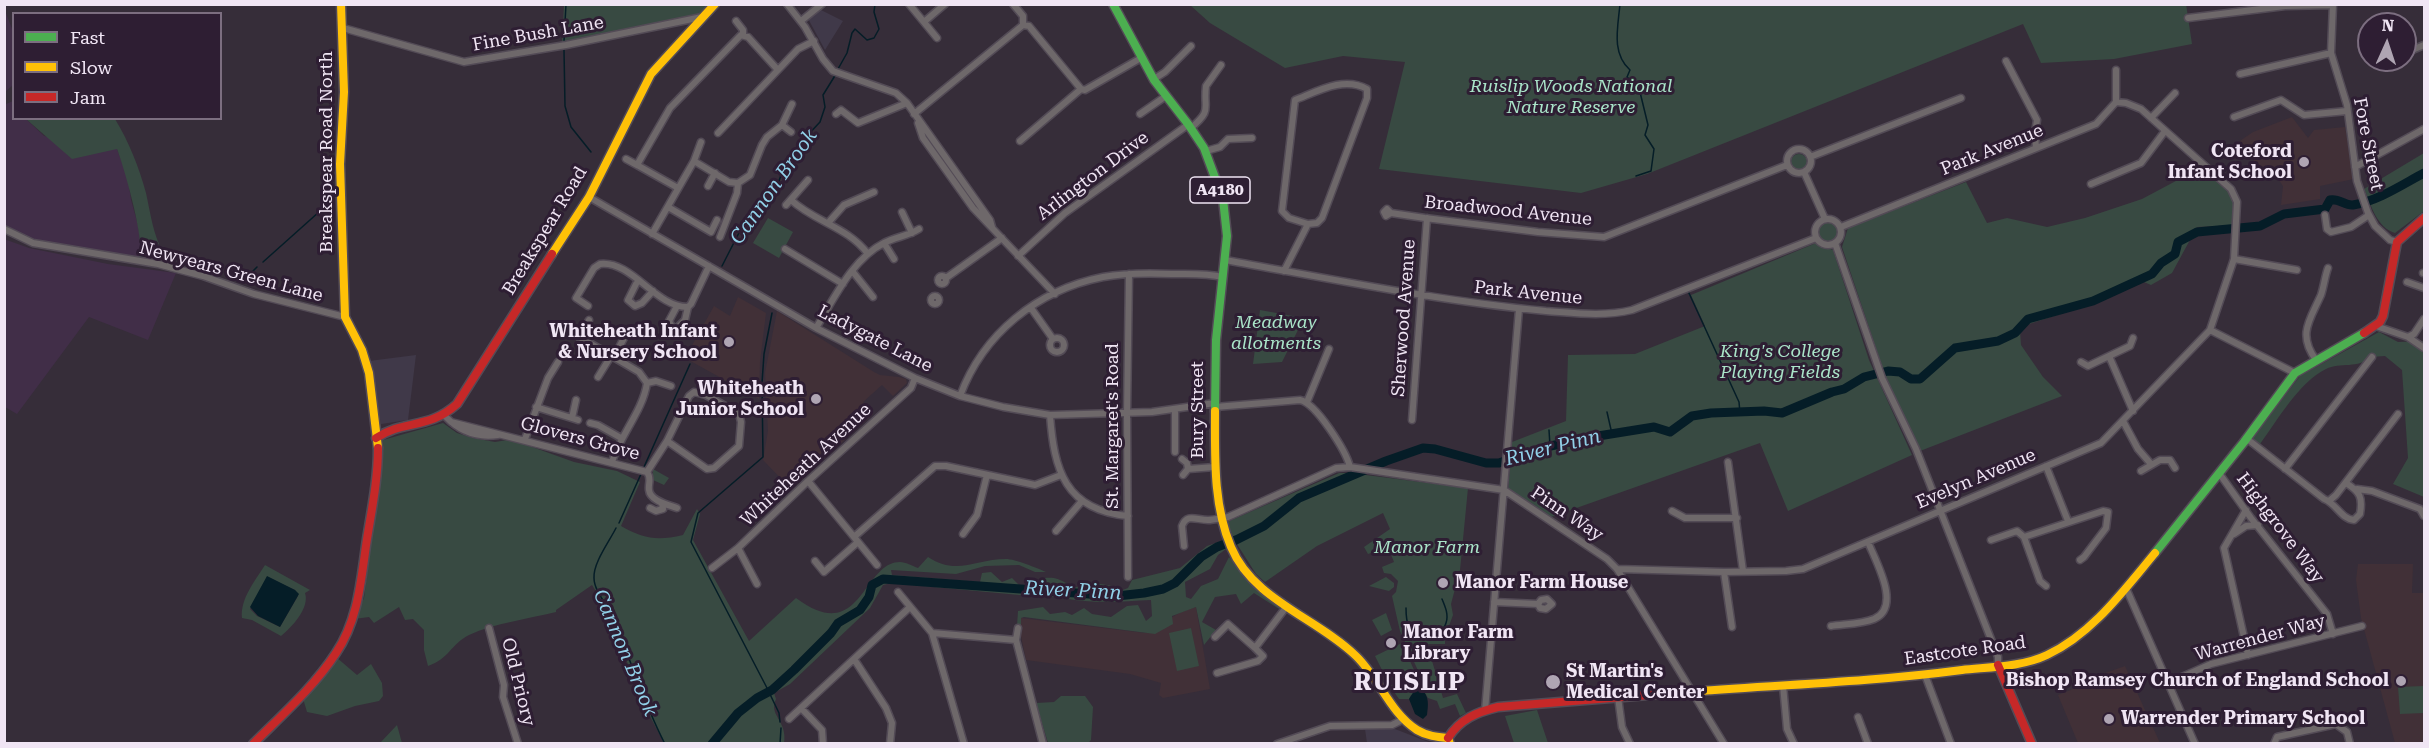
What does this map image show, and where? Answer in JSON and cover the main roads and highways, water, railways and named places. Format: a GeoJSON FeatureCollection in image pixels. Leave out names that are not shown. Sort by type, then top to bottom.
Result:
{"type":"FeatureCollection","features":[{"type":"Feature","properties":{"kind":"main road","name":"Breakspear Road North"},"geometry":{"type":"LineString","coordinates":[[253,744],[300,697],[336,653],[351,626],[358,598],[378,472],[366,361],[345,317],[340,164],[344,92],[344,28],[341,4]]}},
{"type":"Feature","properties":{"kind":"main road","name":"Breakspear Road"},"geometry":{"type":"LineString","coordinates":[[376,438],[384,432],[448,419],[589,197],[651,74],[715,4]]}},
{"type":"Feature","properties":{"kind":"main road","name":"Bury Street"},"geometry":{"type":"LineString","coordinates":[[1113,4],[1154,79],[1190,126],[1206,152],[1226,210],[1228,225],[1215,351],[1215,467],[1222,518],[1228,538],[1255,584],[1356,655],[1404,719],[1420,733],[1449,741]]}},
{"type":"Feature","properties":{"kind":"main road","name":"Eastcote Road"},"geometry":{"type":"LineString","coordinates":[[1449,741],[1455,726],[1462,720],[1485,711],[1530,703],[1925,675],[2031,660],[2062,647],[2089,627],[2126,588],[2219,473],[2295,373],[2376,326],[2383,316],[2397,242],[2424,218]]}},
{"type":"Feature","properties":{"kind":"main road"},"geometry":{"type":"LineString","coordinates":[[1998,665],[2032,744]]}},
{"type":"Feature","properties":{"kind":"water"},"geometry":{"type":"Polygon","coordinates":[[[267,576],[299,594],[280,627],[258,616],[250,607],[267,576]]]}},
{"type":"Feature","properties":{"kind":"water"},"geometry":{"type":"Polygon","coordinates":[[[1421,689],[1428,701],[1427,715],[1423,719],[1415,714],[1409,699],[1414,691],[1421,689]]]}},
{"type":"Feature","properties":{"kind":"waterway"},"geometry":{"type":"LineString","coordinates":[[564,41],[566,4]]}},
{"type":"Feature","properties":{"kind":"waterway","name":"Cannon Brook"},"geometry":{"type":"LineString","coordinates":[[838,69],[847,53],[855,29],[867,40],[874,38],[879,29],[874,12],[875,4]]}},
{"type":"Feature","properties":{"kind":"waterway"},"geometry":{"type":"LineString","coordinates":[[1620,4],[1618,48],[1620,56],[1630,70],[1627,77],[1639,88],[1648,125],[1645,135],[1654,149],[1651,171],[1636,176]]}},
{"type":"Feature","properties":{"kind":"waterway"},"geometry":{"type":"LineString","coordinates":[[564,50],[565,106],[571,127],[591,152]]}},
{"type":"Feature","properties":{"kind":"waterway","name":"Cannon Brook"},"geometry":{"type":"LineString","coordinates":[[722,266],[744,223],[779,181],[781,175],[796,160],[805,138],[820,122],[825,107],[823,95],[836,74]]}},
{"type":"Feature","properties":{"kind":"waterway","name":"River Pinn"},"geometry":{"type":"LineString","coordinates":[[712,744],[738,713],[772,690],[831,633],[838,623],[860,610],[869,597],[872,585],[883,579],[1117,596],[1163,589],[1175,583],[1201,557],[1217,547],[1264,526],[1299,498],[1423,448],[1435,449],[1486,463],[1499,463],[1546,447],[1592,437],[1654,427],[1670,432],[1692,416],[1764,411],[1782,413],[1844,389],[1864,377],[1888,371],[1900,372],[1911,379],[1920,379],[1955,348],[1998,341],[2015,333],[2028,319],[2093,301],[2152,274],[2161,263],[2175,254],[2178,242],[2197,232],[2260,226],[2284,214],[2325,209],[2330,200],[2350,205],[2362,203],[2390,192],[2424,173]]}},
{"type":"Feature","properties":{"kind":"waterway"},"geometry":{"type":"LineString","coordinates":[[263,262],[329,203]]}},
{"type":"Feature","properties":{"kind":"waterway"},"geometry":{"type":"LineString","coordinates":[[249,275],[257,267]]}},
{"type":"Feature","properties":{"kind":"waterway"},"geometry":{"type":"LineString","coordinates":[[1688,291],[1739,402],[1740,413]]}},
{"type":"Feature","properties":{"kind":"waterway"},"geometry":{"type":"LineString","coordinates":[[772,313],[764,354],[762,383],[763,457],[698,513],[691,542],[767,688],[779,713],[780,722]]}},
{"type":"Feature","properties":{"kind":"waterway","name":"Cannon Brook"},"geometry":{"type":"LineString","coordinates":[[644,467],[690,364]]}},
{"type":"Feature","properties":{"kind":"waterway"},"geometry":{"type":"LineString","coordinates":[[1607,412],[1612,434]]}},
{"type":"Feature","properties":{"kind":"waterway"},"geometry":{"type":"LineString","coordinates":[[1549,430],[1550,446]]}},
{"type":"Feature","properties":{"kind":"waterway","name":"Cannon Brook"},"geometry":{"type":"LineString","coordinates":[[619,523],[641,474]]}},
{"type":"Feature","properties":{"kind":"waterway","name":"Cannon Brook"},"geometry":{"type":"LineString","coordinates":[[616,528],[596,566],[595,583],[598,593],[612,615],[643,696],[665,744]]}},
{"type":"Feature","properties":{"kind":"waterway"},"geometry":{"type":"LineString","coordinates":[[1406,608],[1409,627],[1418,634],[1429,636],[1440,632],[1447,620],[1442,599]]}},
{"type":"Feature","properties":{"kind":"waterway"},"geometry":{"type":"LineString","coordinates":[[780,744],[781,728]]}},
{"type":"Feature","properties":{"kind":"place","name":"Coteford Infant School"},"geometry":{"type":"Point","coordinates":[2304,162]}},
{"type":"Feature","properties":{"kind":"place","name":"Whiteheath Infant & Nursery School"},"geometry":{"type":"Point","coordinates":[729,342]}},
{"type":"Feature","properties":{"kind":"place","name":"Whiteheath Junior School"},"geometry":{"type":"Point","coordinates":[816,399]}},
{"type":"Feature","properties":{"kind":"place","name":"Manor Farm House"},"geometry":{"type":"Point","coordinates":[1443,583]}},
{"type":"Feature","properties":{"kind":"place","name":"Manor Farm Library"},"geometry":{"type":"Point","coordinates":[1391,643]}},
{"type":"Feature","properties":{"kind":"place","name":"Bishop Ramsey Church of England School"},"geometry":{"type":"Point","coordinates":[2401,681]}},
{"type":"Feature","properties":{"kind":"place","name":"St Martin's Medical Center"},"geometry":{"type":"Point","coordinates":[1553,682]}},
{"type":"Feature","properties":{"kind":"place","name":"Warrender Primary School"},"geometry":{"type":"Point","coordinates":[2109,719]}},
{"type":"Feature","properties":{"kind":"district","name":"RUISLIP"},"geometry":{"type":"Point","coordinates":[1410,683]}},
{"type":"Feature","properties":{"kind":"park label","name":"Ruislip Woods National Nature Reserve"},"geometry":{"type":"Point","coordinates":[1571,97]}},
{"type":"Feature","properties":{"kind":"park label","name":"Meadway allotments"},"geometry":{"type":"Point","coordinates":[1276,333]}},
{"type":"Feature","properties":{"kind":"park label","name":"King's College Playing Fields"},"geometry":{"type":"Point","coordinates":[1780,362]}},
{"type":"Feature","properties":{"kind":"park label","name":"Manor Farm"},"geometry":{"type":"Point","coordinates":[1427,548]}}]}
